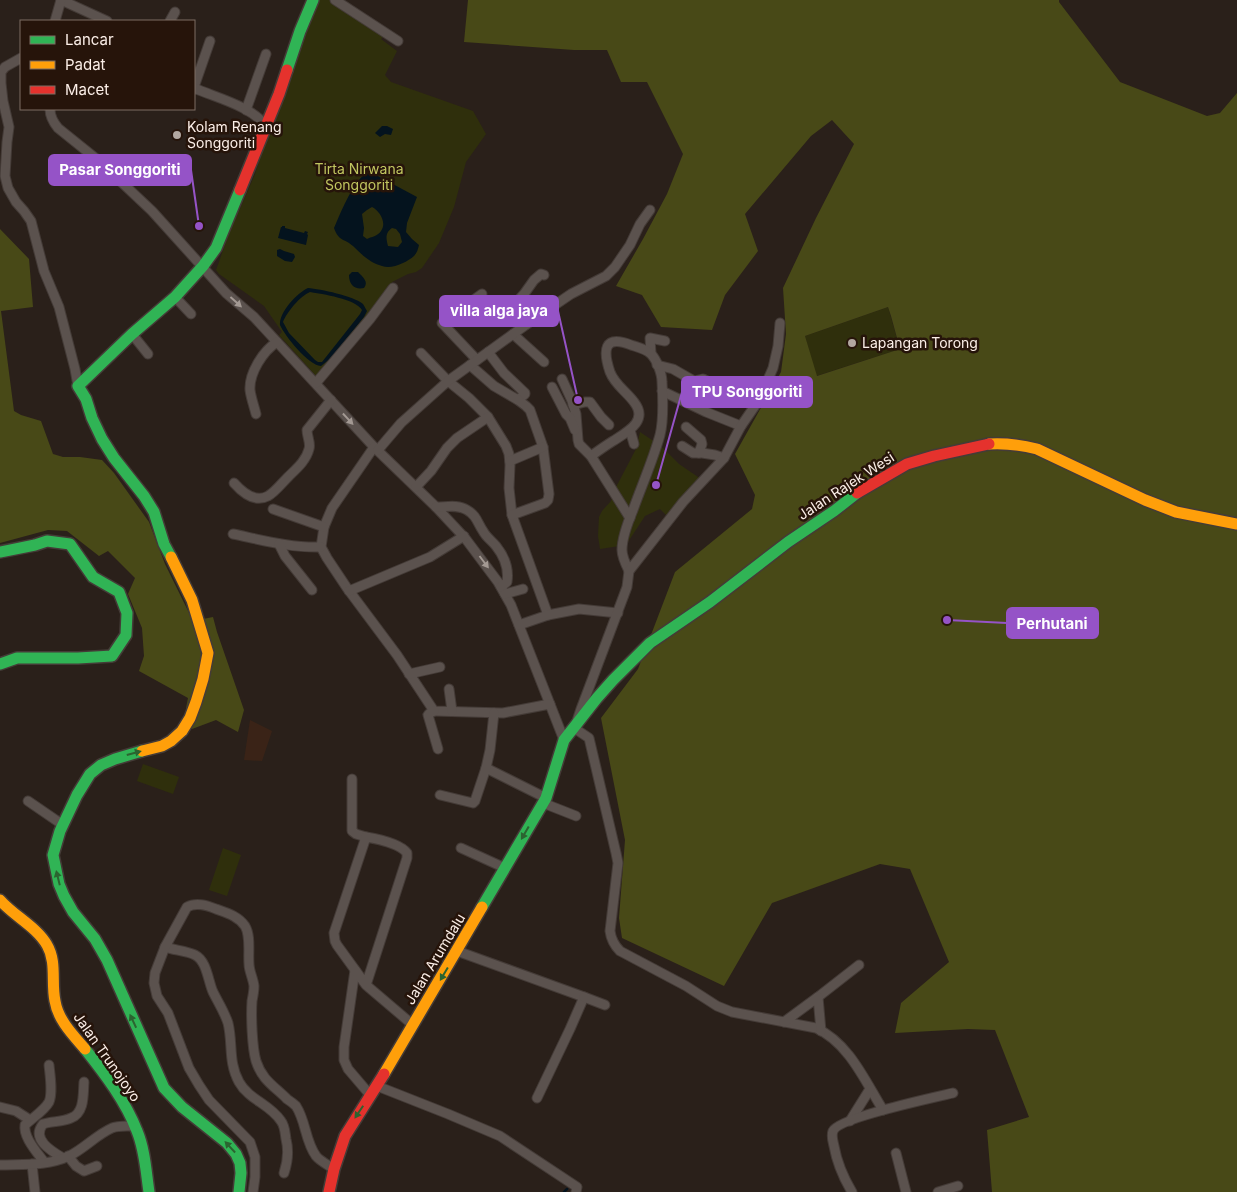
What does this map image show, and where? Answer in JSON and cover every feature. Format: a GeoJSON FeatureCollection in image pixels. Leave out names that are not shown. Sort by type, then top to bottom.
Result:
{"type":"FeatureCollection","features":[{"type":"Feature","properties":{"kind":"street"},"geometry":{"type":"LineString","coordinates":[[55,20],[61,0],[105,20]]}},
{"type":"Feature","properties":{"kind":"street"},"geometry":{"type":"LineString","coordinates":[[78,386],[132,334],[175,297],[216,248],[254,158],[313,0]]}},
{"type":"Feature","properties":{"kind":"street"},"geometry":{"type":"LineString","coordinates":[[335,0],[398,41]]}},
{"type":"Feature","properties":{"kind":"street"},"geometry":{"type":"LineString","coordinates":[[170,20],[174,12]]}},
{"type":"Feature","properties":{"kind":"street"},"geometry":{"type":"LineString","coordinates":[[195,85],[210,41]]}},
{"type":"Feature","properties":{"kind":"street"},"geometry":{"type":"LineString","coordinates":[[246,110],[266,54]]}},
{"type":"Feature","properties":{"kind":"street"},"geometry":{"type":"LineString","coordinates":[[20,59],[5,67],[1,72],[3,101],[9,127],[5,176],[8,188],[31,221],[42,264],[59,307],[76,369],[78,386],[86,399],[102,439],[154,512],[164,544],[192,600],[208,653],[196,702],[190,718],[182,731],[162,746],[115,759],[101,765],[90,774],[62,825],[53,855],[59,884],[64,896],[73,912],[95,939],[107,960],[164,1088],[175,1102],[222,1139],[236,1153],[240,1164],[242,1182],[239,1192]]}},
{"type":"Feature","properties":{"kind":"street"},"geometry":{"type":"LineString","coordinates":[[195,88],[246,110],[256,116],[266,126]]}},
{"type":"Feature","properties":{"kind":"street"},"geometry":{"type":"LineString","coordinates":[[50,110],[52,121],[58,128],[99,161],[152,211],[226,293],[249,312],[376,448],[464,536],[503,590],[519,625],[564,740]]}},
{"type":"Feature","properties":{"kind":"street"},"geometry":{"type":"LineString","coordinates":[[0,123],[8,132]]}},
{"type":"Feature","properties":{"kind":"street"},"geometry":{"type":"LineString","coordinates":[[434,711],[327,558],[321,547],[324,526],[332,508],[376,448],[401,423],[448,381],[513,334],[571,294],[606,276],[615,267],[630,245],[640,224],[650,210]]}},
{"type":"Feature","properties":{"kind":"street"},"geometry":{"type":"LineString","coordinates":[[527,324],[515,304],[534,280],[541,274],[544,275]]}},
{"type":"Feature","properties":{"kind":"street"},"geometry":{"type":"LineString","coordinates":[[316,383],[370,319],[393,288]]}},
{"type":"Feature","properties":{"kind":"street"},"geometry":{"type":"LineString","coordinates":[[482,294],[442,323],[494,386],[518,400],[530,410],[543,447],[549,494],[548,500],[545,503],[512,515]]}},
{"type":"Feature","properties":{"kind":"street"},"geometry":{"type":"LineString","coordinates":[[175,297],[191,314]]}},
{"type":"Feature","properties":{"kind":"street"},"geometry":{"type":"LineString","coordinates":[[629,572],[682,502],[724,458],[741,426],[758,400],[773,368],[778,346],[780,323]]}},
{"type":"Feature","properties":{"kind":"street"},"geometry":{"type":"LineString","coordinates":[[132,334],[148,354]]}},
{"type":"Feature","properties":{"kind":"street"},"geometry":{"type":"LineString","coordinates":[[513,334],[544,362]]}},
{"type":"Feature","properties":{"kind":"street"},"geometry":{"type":"LineString","coordinates":[[665,341],[650,338],[651,354],[662,381],[662,419],[660,434],[624,538],[622,553],[629,572],[627,587],[575,726],[589,738],[618,863],[610,931],[611,937],[620,951],[686,986],[717,1006],[732,1012],[816,1028],[822,1031],[846,1052],[883,1110]]}},
{"type":"Feature","properties":{"kind":"street"},"geometry":{"type":"LineString","coordinates":[[591,456],[630,430],[638,419],[635,403],[613,379],[609,370],[606,348],[609,343],[618,341],[640,348],[651,354]]}},
{"type":"Feature","properties":{"kind":"street"},"geometry":{"type":"LineString","coordinates":[[256,414],[250,391],[252,377],[258,362],[269,347],[276,342]]}},
{"type":"Feature","properties":{"kind":"street"},"geometry":{"type":"LineString","coordinates":[[488,352],[504,373],[525,393],[518,400]]}},
{"type":"Feature","properties":{"kind":"street"},"geometry":{"type":"LineString","coordinates":[[421,353],[448,381],[488,417],[506,446],[510,461],[509,488],[512,515],[548,615]]}},
{"type":"Feature","properties":{"kind":"street"},"geometry":{"type":"LineString","coordinates":[[657,365],[673,370],[694,381],[703,379],[726,391],[735,388],[758,400]]}},
{"type":"Feature","properties":{"kind":"street"},"geometry":{"type":"LineString","coordinates":[[562,379],[577,419],[579,444],[591,456],[630,518]]}},
{"type":"Feature","properties":{"kind":"street"},"geometry":{"type":"LineString","coordinates":[[552,387],[578,435]]}},
{"type":"Feature","properties":{"kind":"street"},"geometry":{"type":"LineString","coordinates":[[662,391],[741,426]]}},
{"type":"Feature","properties":{"kind":"street"},"geometry":{"type":"LineString","coordinates":[[234,483],[240,491],[249,496],[258,498],[268,496],[302,463],[310,448],[307,430],[330,400]]}},
{"type":"Feature","properties":{"kind":"street"},"geometry":{"type":"LineString","coordinates":[[573,405],[590,402],[609,425]]}},
{"type":"Feature","properties":{"kind":"street"},"geometry":{"type":"LineString","coordinates":[[416,487],[457,438],[488,417]]}},
{"type":"Feature","properties":{"kind":"street"},"geometry":{"type":"LineString","coordinates":[[686,427],[701,440],[702,444],[699,453]]}},
{"type":"Feature","properties":{"kind":"street"},"geometry":{"type":"LineString","coordinates":[[630,430],[634,444]]}},
{"type":"Feature","properties":{"kind":"street","name":"Jalan Rajek Wesi"},"geometry":{"type":"LineString","coordinates":[[564,740],[608,686],[650,643],[710,602],[788,542],[854,495],[907,464],[985,444],[1022,445],[1038,449],[1145,500],[1176,512],[1237,524]]}},
{"type":"Feature","properties":{"kind":"street"},"geometry":{"type":"LineString","coordinates":[[682,446],[693,454],[699,453],[724,458]]}},
{"type":"Feature","properties":{"kind":"street"},"geometry":{"type":"LineString","coordinates":[[510,461],[543,447]]}},
{"type":"Feature","properties":{"kind":"street"},"geometry":{"type":"LineString","coordinates":[[436,507],[457,506],[466,509],[476,517],[482,531],[496,546],[508,568],[507,582],[503,590]]}},
{"type":"Feature","properties":{"kind":"street"},"geometry":{"type":"LineString","coordinates":[[273,509],[324,526]]}},
{"type":"Feature","properties":{"kind":"street"},"geometry":{"type":"LineString","coordinates":[[233,534],[279,544],[308,548],[321,547]]}},
{"type":"Feature","properties":{"kind":"street"},"geometry":{"type":"LineString","coordinates":[[349,591],[430,558],[464,536]]}},
{"type":"Feature","properties":{"kind":"street"},"geometry":{"type":"LineString","coordinates":[[0,552],[47,541],[70,544],[93,577],[119,592],[127,613],[126,636],[112,656],[18,658],[0,664]]}},
{"type":"Feature","properties":{"kind":"street"},"geometry":{"type":"LineString","coordinates":[[279,544],[285,556],[312,590]]}},
{"type":"Feature","properties":{"kind":"street"},"geometry":{"type":"LineString","coordinates":[[503,590],[523,589]]}},
{"type":"Feature","properties":{"kind":"street"},"geometry":{"type":"LineString","coordinates":[[519,625],[548,615],[578,609],[618,613]]}},
{"type":"Feature","properties":{"kind":"street"},"geometry":{"type":"LineString","coordinates":[[409,674],[440,667]]}},
{"type":"Feature","properties":{"kind":"street"},"geometry":{"type":"LineString","coordinates":[[449,689],[452,711]]}},
{"type":"Feature","properties":{"kind":"street"},"geometry":{"type":"LineString","coordinates":[[438,749],[428,716],[434,711],[503,713],[550,704]]}},
{"type":"Feature","properties":{"kind":"street"},"geometry":{"type":"LineString","coordinates":[[440,795],[476,801],[490,750],[494,713]]}},
{"type":"Feature","properties":{"kind":"street","name":"Jalan Arumdalu"},"geometry":{"type":"LineString","coordinates":[[329,1192],[334,1168],[345,1136],[457,951],[544,800],[564,740]]}},
{"type":"Feature","properties":{"kind":"street"},"geometry":{"type":"LineString","coordinates":[[486,768],[576,816]]}},
{"type":"Feature","properties":{"kind":"street"},"geometry":{"type":"LineString","coordinates":[[352,779],[352,831],[395,845],[404,849],[407,853],[366,985]]}},
{"type":"Feature","properties":{"kind":"street"},"geometry":{"type":"LineString","coordinates":[[28,801],[62,825]]}},
{"type":"Feature","properties":{"kind":"street"},"geometry":{"type":"LineString","coordinates":[[366,837],[334,934],[337,945],[366,985],[413,1025]]}},
{"type":"Feature","properties":{"kind":"street"},"geometry":{"type":"LineString","coordinates":[[461,848],[505,868]]}},
{"type":"Feature","properties":{"kind":"street","name":"Jalan Trunojoyo"},"geometry":{"type":"LineString","coordinates":[[0,900],[42,936],[49,946],[56,1008],[73,1037],[92,1059],[123,1102],[141,1143],[149,1192]]}},
{"type":"Feature","properties":{"kind":"street"},"geometry":{"type":"LineString","coordinates":[[253,1192],[255,1157],[250,1142],[208,1100],[190,1068],[168,1012],[157,996],[154,983],[155,973],[165,948],[187,907],[190,905],[209,906],[237,918],[243,924],[248,934],[249,967],[254,984],[252,1001],[253,1036],[255,1058],[259,1070],[271,1085],[296,1106],[316,1155],[334,1168]]}},
{"type":"Feature","properties":{"kind":"street"},"geometry":{"type":"LineString","coordinates":[[165,948],[194,955],[200,959],[205,968],[210,986],[228,1023],[232,1065],[244,1091],[275,1113],[282,1121],[288,1156],[284,1172]]}},
{"type":"Feature","properties":{"kind":"street"},"geometry":{"type":"LineString","coordinates":[[457,951],[584,996],[605,1006]]}},
{"type":"Feature","properties":{"kind":"street"},"geometry":{"type":"LineString","coordinates":[[784,1022],[859,966]]}},
{"type":"Feature","properties":{"kind":"street"},"geometry":{"type":"LineString","coordinates":[[355,970],[344,1047],[344,1060],[348,1070],[373,1091],[439,1110],[500,1136],[578,1187],[576,1192]]}},
{"type":"Feature","properties":{"kind":"street"},"geometry":{"type":"LineString","coordinates":[[536,1098],[584,996]]}},
{"type":"Feature","properties":{"kind":"street"},"geometry":{"type":"LineString","coordinates":[[818,997],[822,1031]]}},
{"type":"Feature","properties":{"kind":"street"},"geometry":{"type":"LineString","coordinates":[[44,1162],[24,1132],[25,1125],[49,1102],[51,1094],[49,1065]]}},
{"type":"Feature","properties":{"kind":"street"},"geometry":{"type":"LineString","coordinates":[[84,1082],[82,1106],[77,1114],[73,1118],[43,1124],[39,1133],[41,1140],[52,1152],[66,1157],[84,1171],[98,1166]]}},
{"type":"Feature","properties":{"kind":"street"},"geometry":{"type":"LineString","coordinates":[[850,1120],[870,1089]]}},
{"type":"Feature","properties":{"kind":"street"},"geometry":{"type":"LineString","coordinates":[[852,1192],[842,1176],[838,1164],[832,1138],[832,1132],[835,1128],[850,1120],[883,1110],[953,1093]]}},
{"type":"Feature","properties":{"kind":"street"},"geometry":{"type":"LineString","coordinates":[[0,1107],[16,1111],[30,1120]]}},
{"type":"Feature","properties":{"kind":"street"},"geometry":{"type":"LineString","coordinates":[[0,1165],[32,1164],[66,1157],[113,1128],[135,1126]]}},
{"type":"Feature","properties":{"kind":"street"},"geometry":{"type":"LineString","coordinates":[[896,1153],[906,1192]]}},
{"type":"Feature","properties":{"kind":"street"},"geometry":{"type":"LineString","coordinates":[[32,1164],[35,1192]]}},
{"type":"Feature","properties":{"kind":"street"},"geometry":{"type":"LineString","coordinates":[[938,1192],[958,1186]]}},
{"type":"Feature","properties":{"kind":"shaded area"},"geometry":{"type":"Polygon","coordinates":[[[468,0],[1059,0],[1120,82],[1207,116],[1220,113],[1237,93],[1237,1192],[992,1192],[987,1130],[1029,1117],[995,1030],[968,1029],[895,1033],[901,1003],[949,962],[910,869],[880,864],[772,903],[724,986],[622,938],[619,918],[625,840],[601,718],[638,669],[675,572],[752,509],[755,495],[735,454],[781,372],[786,334],[783,288],[854,144],[832,120],[811,136],[745,214],[758,251],[725,295],[712,330],[661,327],[642,295],[616,286],[667,194],[683,154],[647,82],[621,82],[607,50],[574,50],[464,42],[468,0]],[[888,307],[805,336],[817,376],[900,349],[888,307]]]}},
{"type":"Feature","properties":{"kind":"shaded area"},"geometry":{"type":"Polygon","coordinates":[[[0,229],[29,259],[33,307],[1,311],[14,411],[41,421],[53,454],[63,457],[102,460],[114,473],[149,522],[165,564],[193,621],[213,617],[244,710],[238,732],[216,720],[192,729],[186,708],[188,698],[139,671],[144,656],[142,628],[128,594],[135,578],[108,551],[99,556],[67,531],[48,530],[0,543],[0,229]]]}},
{"type":"Feature","properties":{"kind":"shaded area"},"geometry":{"type":"Polygon","coordinates":[[[250,720],[272,731],[262,761],[244,760],[250,720]]]}},
{"type":"Feature","properties":{"kind":"green space","name":"Tirta Nirwana Songgoriti"},"geometry":{"type":"Polygon","coordinates":[[[316,0],[330,0],[383,37],[381,39],[397,51],[385,75],[391,82],[473,111],[486,134],[466,162],[454,207],[439,243],[422,268],[392,282],[319,376],[316,376],[279,335],[282,332],[264,306],[216,270],[237,211],[239,211],[255,174],[271,122],[316,0]]]}},
{"type":"Feature","properties":{"kind":"green space","name":"Lapangan Torong"},"geometry":{"type":"Polygon","coordinates":[[[888,307],[900,349],[816,376],[805,336],[888,307]]]}},
{"type":"Feature","properties":{"kind":"green space"},"geometry":{"type":"Polygon","coordinates":[[[640,432],[661,446],[679,464],[701,479],[668,517],[660,509],[645,516],[626,545],[600,549],[598,536],[599,517],[611,501],[614,491],[636,449],[640,432]]]}},
{"type":"Feature","properties":{"kind":"green space"},"geometry":{"type":"Polygon","coordinates":[[[143,764],[179,777],[173,794],[137,781],[143,764]]]}},
{"type":"Feature","properties":{"kind":"green space"},"geometry":{"type":"Polygon","coordinates":[[[223,848],[241,855],[227,896],[209,890],[223,848]]]}},
{"type":"Feature","properties":{"kind":"water"},"geometry":{"type":"Polygon","coordinates":[[[382,126],[393,129],[391,135],[385,134],[380,137],[375,133],[382,126]]]}},
{"type":"Feature","properties":{"kind":"water"},"geometry":{"type":"Polygon","coordinates":[[[369,173],[417,197],[407,223],[406,232],[419,245],[418,249],[411,258],[395,266],[386,267],[378,265],[340,238],[334,228],[352,191],[360,179],[369,173]],[[372,207],[362,214],[363,236],[367,239],[380,233],[383,228],[380,214],[372,207]],[[392,228],[387,236],[388,246],[398,247],[402,242],[400,234],[396,229],[392,228]]]}},
{"type":"Feature","properties":{"kind":"water"},"geometry":{"type":"Polygon","coordinates":[[[282,226],[304,233],[305,231],[308,232],[306,245],[278,238],[282,226]]]}},
{"type":"Feature","properties":{"kind":"water"},"geometry":{"type":"Polygon","coordinates":[[[280,249],[294,254],[295,257],[292,262],[285,261],[277,256],[277,250],[280,249]]]}},
{"type":"Feature","properties":{"kind":"water"},"geometry":{"type":"Polygon","coordinates":[[[352,272],[358,272],[366,282],[364,288],[358,288],[351,284],[349,275],[352,272]]]}},
{"type":"Feature","properties":{"kind":"water"},"geometry":{"type":"Polygon","coordinates":[[[308,288],[345,296],[359,301],[367,311],[331,358],[321,366],[310,361],[292,343],[280,325],[282,314],[294,298],[308,288]],[[310,292],[298,301],[283,322],[289,333],[315,360],[322,362],[362,310],[359,306],[346,300],[310,292]]]}},
{"type":"Feature","properties":{"kind":"waterway"},"geometry":{"type":"LineString","coordinates":[[564,1192],[567,1189]]}},
{"type":"Feature","properties":{"kind":"traffic: fast"},"geometry":{"type":"LineString","coordinates":[[287,70],[313,0]]}},
{"type":"Feature","properties":{"kind":"traffic: fast"},"geometry":{"type":"LineString","coordinates":[[171,557],[164,544],[154,512],[102,439],[86,399],[78,386],[132,334],[175,297],[203,266],[216,248],[240,190]]}},
{"type":"Feature","properties":{"kind":"traffic: fast"},"geometry":{"type":"LineString","coordinates":[[482,907],[546,798],[564,740],[613,680],[650,643],[710,602],[788,542],[857,493]]}},
{"type":"Feature","properties":{"kind":"traffic: fast"},"geometry":{"type":"LineString","coordinates":[[0,552],[47,541],[70,544],[93,577],[119,592],[127,613],[126,635],[112,656],[17,658],[0,664]]}},
{"type":"Feature","properties":{"kind":"traffic: fast"},"geometry":{"type":"LineString","coordinates":[[142,751],[101,765],[90,774],[77,795],[60,831],[53,855],[59,884],[73,912],[95,939],[107,960],[164,1088],[182,1107],[227,1143],[236,1154],[240,1163],[241,1173],[239,1192]]}},
{"type":"Feature","properties":{"kind":"traffic: fast"},"geometry":{"type":"LineString","coordinates":[[85,1049],[114,1088],[132,1120],[142,1146],[149,1192]]}},
{"type":"Feature","properties":{"kind":"traffic: slow"},"geometry":{"type":"LineString","coordinates":[[989,444],[1025,446],[1037,449],[1145,500],[1176,512],[1237,524]]}},
{"type":"Feature","properties":{"kind":"traffic: slow"},"geometry":{"type":"LineString","coordinates":[[142,751],[162,746],[182,731],[190,718],[196,702],[208,653],[192,600],[171,557]]}},
{"type":"Feature","properties":{"kind":"traffic: slow"},"geometry":{"type":"LineString","coordinates":[[0,900],[31,927],[47,945],[52,958],[54,994],[59,1015],[85,1049]]}},
{"type":"Feature","properties":{"kind":"traffic: slow"},"geometry":{"type":"LineString","coordinates":[[384,1074],[482,907]]}},
{"type":"Feature","properties":{"kind":"traffic: jam"},"geometry":{"type":"LineString","coordinates":[[240,190],[287,70]]}},
{"type":"Feature","properties":{"kind":"traffic: jam"},"geometry":{"type":"LineString","coordinates":[[857,493],[907,464],[989,444]]}},
{"type":"Feature","properties":{"kind":"traffic: jam"},"geometry":{"type":"LineString","coordinates":[[329,1192],[334,1169],[345,1136],[384,1074]]}},
{"type":"Feature","properties":{"kind":"place","name":"Kolam Renang Songgoriti"},"geometry":{"type":"Point","coordinates":[177,135]}},
{"type":"Feature","properties":{"kind":"place","name":"Pasar Songgoriti"},"geometry":{"type":"Point","coordinates":[199,226]}},
{"type":"Feature","properties":{"kind":"place","name":"Lapangan Torong"},"geometry":{"type":"Point","coordinates":[852,343]}},
{"type":"Feature","properties":{"kind":"place","name":"villa alga jaya"},"geometry":{"type":"Point","coordinates":[578,400]}},
{"type":"Feature","properties":{"kind":"place","name":"TPU Songgoriti"},"geometry":{"type":"Point","coordinates":[656,485]}},
{"type":"Feature","properties":{"kind":"place","name":"Perhutani"},"geometry":{"type":"Point","coordinates":[947,620]}}]}
